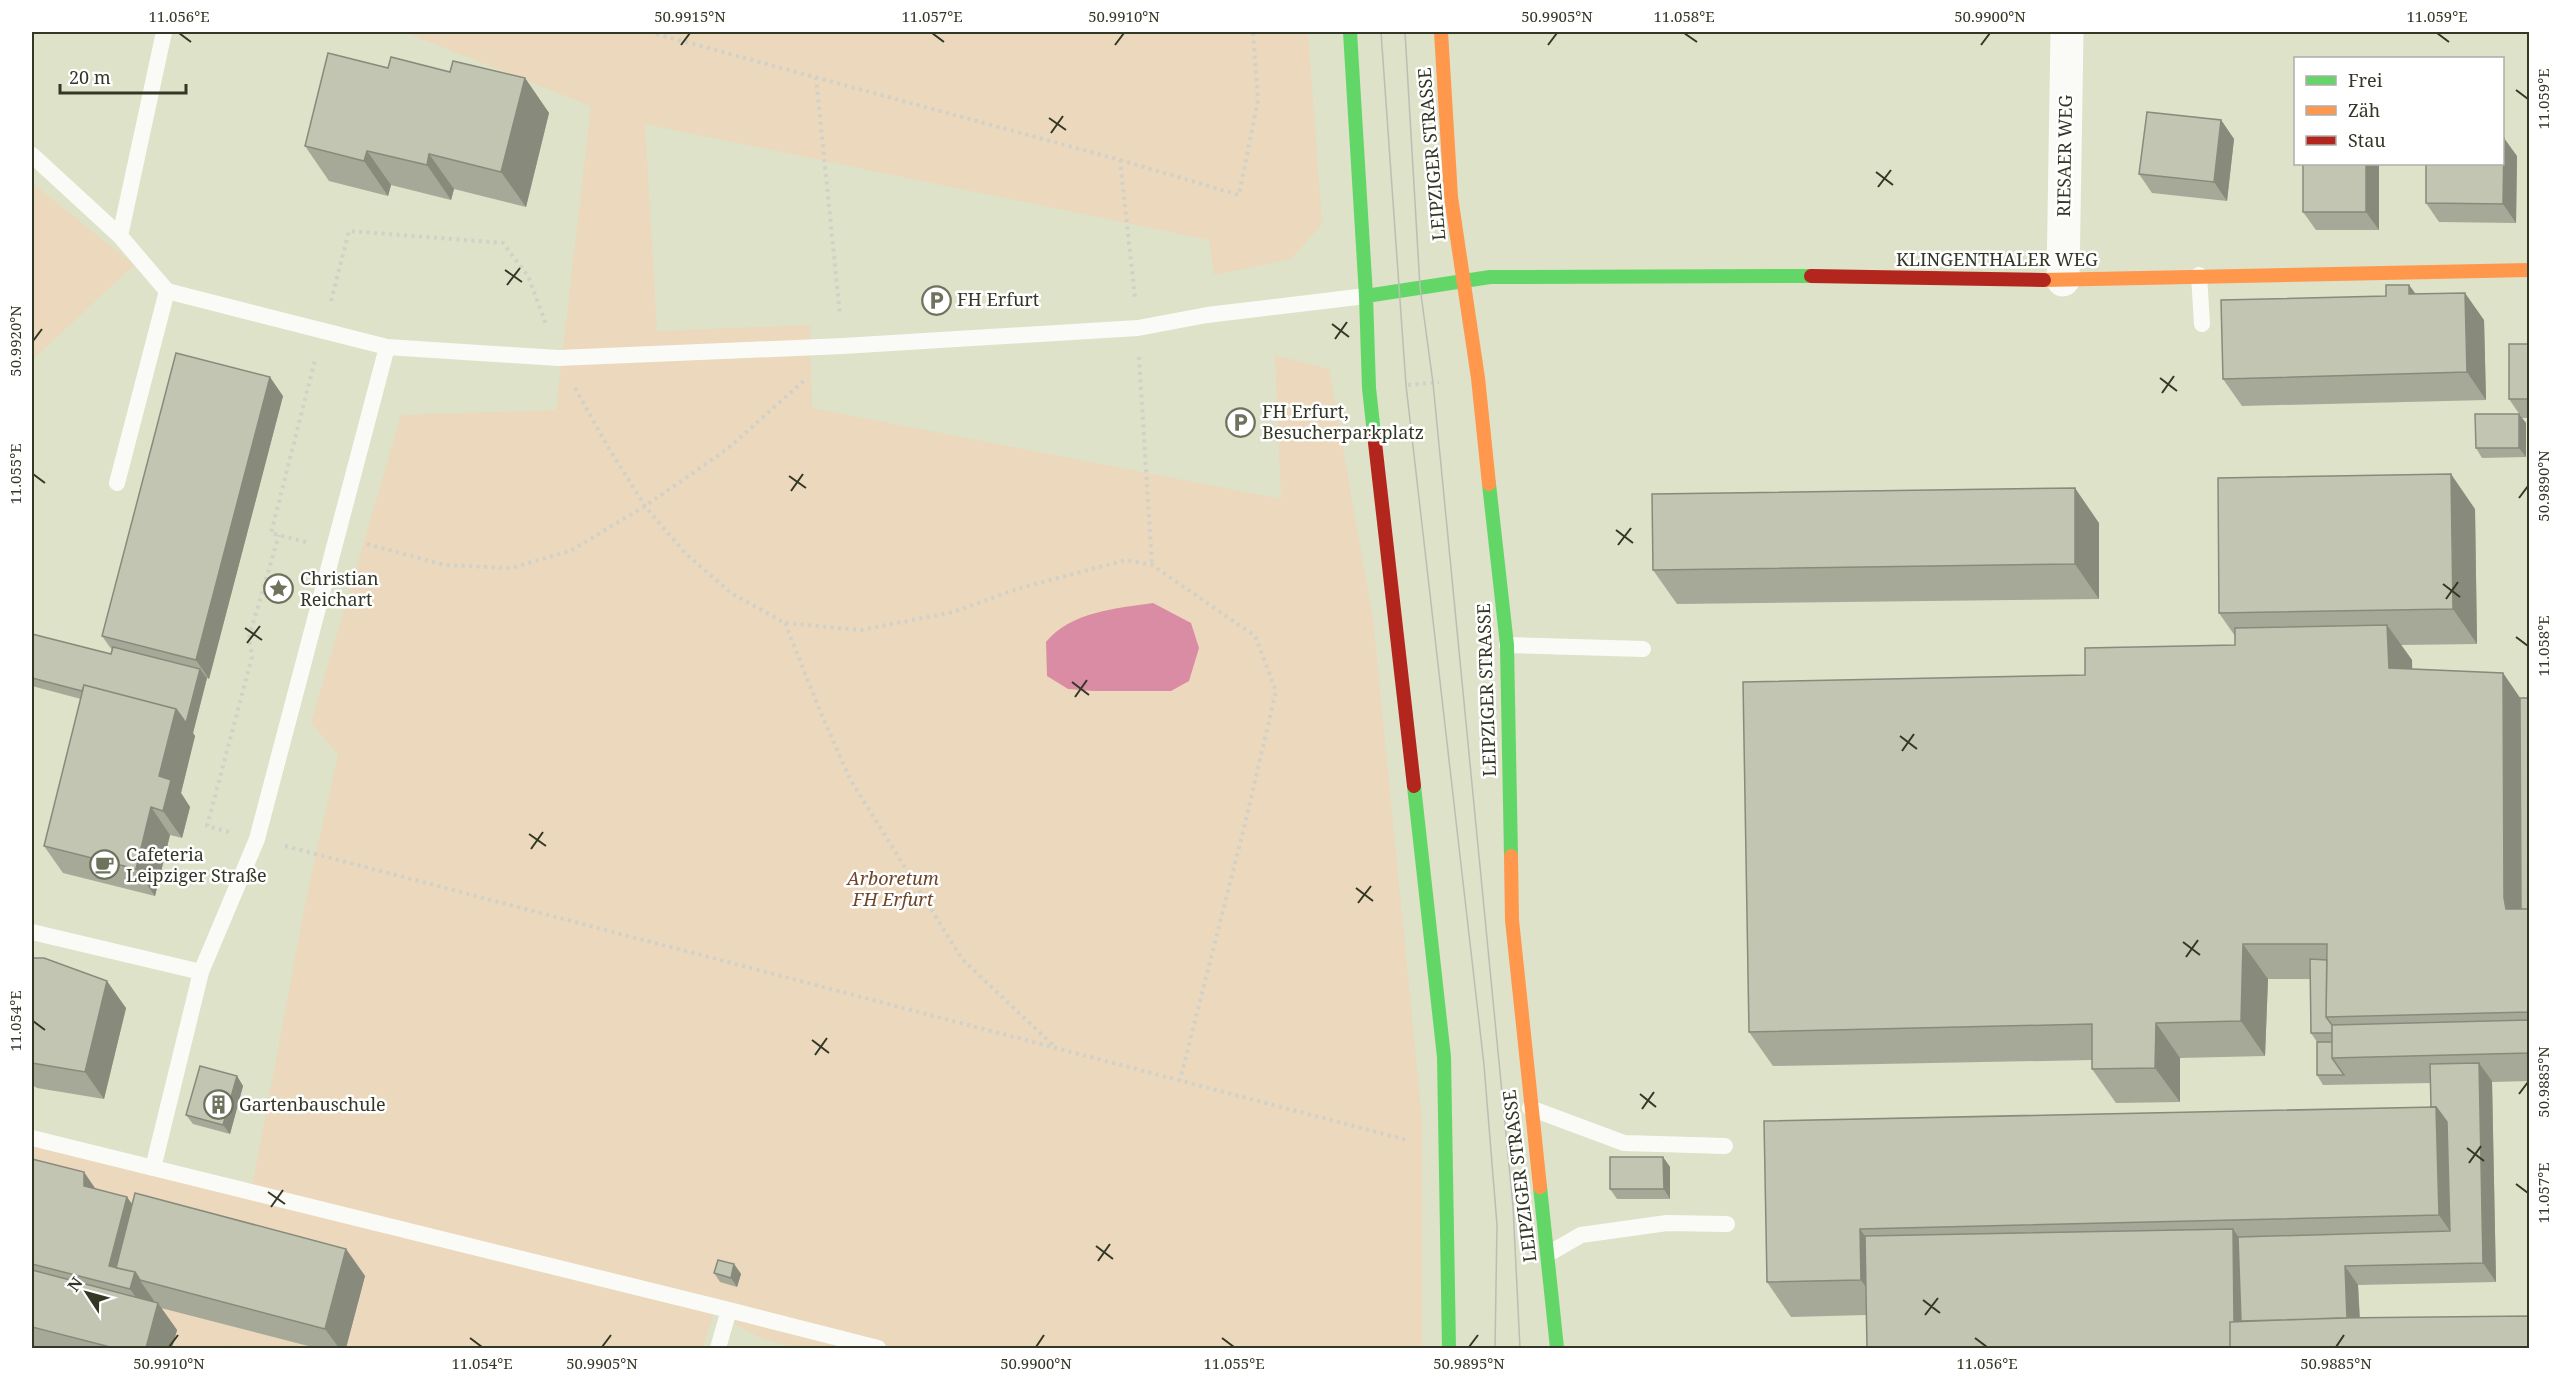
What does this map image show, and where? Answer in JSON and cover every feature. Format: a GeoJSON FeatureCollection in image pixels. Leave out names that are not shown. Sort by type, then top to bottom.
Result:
{"type":"FeatureCollection","features":[{"type":"Feature","properties":{"kind":"main road"},"geometry":{"type":"LineString","coordinates":[[1350,32],[1366,296],[1369,388],[1443,1058],[1449,1348]]}},
{"type":"Feature","properties":{"kind":"main road","name":"LEIPZIGER STRASSE"},"geometry":{"type":"LineString","coordinates":[[1441,32],[1450,197],[1478,378],[1507,645],[1512,920],[1557,1348]]}},
{"type":"Feature","properties":{"kind":"main road","name":"KLINGENTHALER WEG"},"geometry":{"type":"LineString","coordinates":[[1366,296],[1490,277],[1767,275],[2063,280],[2529,270]]}},
{"type":"Feature","properties":{"kind":"street","name":"RIESAER WEG"},"geometry":{"type":"LineString","coordinates":[[2063,280],[2067,32]]}},
{"type":"Feature","properties":{"kind":"lane"},"geometry":{"type":"LineString","coordinates":[[120,236],[164,32]]}},
{"type":"Feature","properties":{"kind":"lane"},"geometry":{"type":"LineString","coordinates":[[32,156],[120,236],[166,291],[387,348],[558,358],[843,346],[1137,328],[1207,315],[1366,296]]}},
{"type":"Feature","properties":{"kind":"lane"},"geometry":{"type":"LineString","coordinates":[[2199,276],[2202,324]]}},
{"type":"Feature","properties":{"kind":"lane"},"geometry":{"type":"LineString","coordinates":[[117,483],[166,291]]}},
{"type":"Feature","properties":{"kind":"lane"},"geometry":{"type":"LineString","coordinates":[[153,1168],[201,972],[257,839],[387,348]]}},
{"type":"Feature","properties":{"kind":"lane"},"geometry":{"type":"LineString","coordinates":[[1507,645],[1643,649]]}},
{"type":"Feature","properties":{"kind":"lane"},"geometry":{"type":"LineString","coordinates":[[32,932],[201,972]]}},
{"type":"Feature","properties":{"kind":"lane"},"geometry":{"type":"LineString","coordinates":[[1530,1108],[1624,1143],[1725,1146]]}},
{"type":"Feature","properties":{"kind":"lane"},"geometry":{"type":"LineString","coordinates":[[32,1138],[878,1348]]}},
{"type":"Feature","properties":{"kind":"lane"},"geometry":{"type":"LineString","coordinates":[[1548,1254],[1581,1235],[1666,1223],[1726,1224]]}},
{"type":"Feature","properties":{"kind":"lane"},"geometry":{"type":"LineString","coordinates":[[718,1348],[729,1310]]}},
{"type":"Feature","properties":{"kind":"path"},"geometry":{"type":"LineString","coordinates":[[649,32],[656,32],[1120,160],[1239,195],[1258,100],[1253,32]]}},
{"type":"Feature","properties":{"kind":"path"},"geometry":{"type":"LineString","coordinates":[[2529,52],[2529,63]]}},
{"type":"Feature","properties":{"kind":"path"},"geometry":{"type":"LineString","coordinates":[[816,77],[843,346],[726,450],[645,506],[570,551],[511,568],[444,565],[336,543],[271,533],[349,231],[502,243],[528,276],[558,358],[608,447],[645,506],[685,553],[730,593],[785,622],[861,630],[953,612],[1020,588],[1126,560],[1152,566],[1255,636],[1276,691],[1180,1080]]}},
{"type":"Feature","properties":{"kind":"path"},"geometry":{"type":"LineString","coordinates":[[1120,160],[1137,328],[1152,566]]}},
{"type":"Feature","properties":{"kind":"path"},"geometry":{"type":"LineString","coordinates":[[1369,388],[1478,378]]}},
{"type":"Feature","properties":{"kind":"path"},"geometry":{"type":"LineString","coordinates":[[279,535],[249,637],[252,657],[207,826],[1414,1141]]}},
{"type":"Feature","properties":{"kind":"path"},"geometry":{"type":"LineString","coordinates":[[785,622],[850,779],[962,959],[1056,1047]]}},
{"type":"Feature","properties":{"kind":"green space","name":"Arboretum FH Erfurt"},"geometry":{"type":"Polygon","coordinates":[[[404,32],[1308,32],[1322,224],[1291,259],[1214,275],[1209,240],[645,124],[657,331],[810,325],[812,408],[1281,499],[1275,355],[1329,369],[1373,619],[1422,1119],[1422,1348],[798,1348],[760,1338],[714,1312],[703,1348],[32,1348],[32,1136],[251,1193],[306,900],[338,754],[311,723],[401,415],[556,410],[591,106],[404,32]]]}},
{"type":"Feature","properties":{"kind":"green space"},"geometry":{"type":"Polygon","coordinates":[[[32,183],[134,265],[32,360],[32,183]]]}},
{"type":"Feature","properties":{"kind":"shaded area"},"geometry":{"type":"Polygon","coordinates":[[[1153,603],[1191,623],[1199,648],[1189,681],[1171,691],[1093,691],[1068,689],[1047,676],[1046,642],[1056,632],[1068,624],[1095,613],[1153,603]]]}},
{"type":"Feature","properties":{"kind":"building"},"geometry":{"type":"Polygon","coordinates":[[[328,53],[388,68],[391,57],[450,72],[453,61],[525,78],[501,172],[429,154],[427,165],[367,151],[364,161],[305,146],[328,53]]]}},
{"type":"Feature","properties":{"kind":"building"},"geometry":{"type":"Polygon","coordinates":[[[2147,112],[2221,120],[2214,182],[2139,174],[2147,112]]]}},
{"type":"Feature","properties":{"kind":"building"},"geometry":{"type":"Polygon","coordinates":[[[2303,165],[2366,165],[2366,212],[2303,212],[2303,165]]]}},
{"type":"Feature","properties":{"kind":"building"},"geometry":{"type":"Polygon","coordinates":[[[2426,165],[2504,165],[2503,204],[2426,203],[2426,165]]]}},
{"type":"Feature","properties":{"kind":"building"},"geometry":{"type":"Polygon","coordinates":[[[2386,285],[2409,285],[2409,294],[2465,293],[2467,372],[2223,379],[2221,300],[2386,296],[2386,285]]]}},
{"type":"Feature","properties":{"kind":"building"},"geometry":{"type":"Polygon","coordinates":[[[2528,328],[2529,399],[2509,399],[2509,344],[2528,344],[2528,328]]]}},
{"type":"Feature","properties":{"kind":"building"},"geometry":{"type":"Polygon","coordinates":[[[176,353],[270,377],[196,660],[102,636],[176,353]]]}},
{"type":"Feature","properties":{"kind":"building"},"geometry":{"type":"Polygon","coordinates":[[[2475,414],[2519,414],[2519,448],[2476,448],[2475,414]]]}},
{"type":"Feature","properties":{"kind":"building"},"geometry":{"type":"Polygon","coordinates":[[[2451,474],[2453,609],[2219,613],[2218,478],[2451,474]]]}},
{"type":"Feature","properties":{"kind":"building"},"geometry":{"type":"Polygon","coordinates":[[[2075,488],[2075,564],[1653,570],[1652,494],[2075,488]]]}},
{"type":"Feature","properties":{"kind":"building"},"geometry":{"type":"Polygon","coordinates":[[[2387,625],[2389,668],[2503,673],[2504,898],[2506,909],[2528,909],[2529,1012],[2326,1017],[2327,944],[2243,944],[2241,1021],[2156,1023],[2155,1068],[2092,1069],[2092,1024],[1749,1032],[1743,682],[2085,675],[2085,648],[2235,645],[2235,628],[2387,625]]]}},
{"type":"Feature","properties":{"kind":"building"},"geometry":{"type":"Polygon","coordinates":[[[32,634],[111,654],[113,647],[200,669],[186,723],[176,709],[84,685],[82,691],[32,678],[32,634]]]}},
{"type":"Feature","properties":{"kind":"building"},"geometry":{"type":"Polygon","coordinates":[[[84,685],[176,709],[159,776],[171,780],[163,811],[151,807],[136,869],[44,846],[84,685]]]}},
{"type":"Feature","properties":{"kind":"building"},"geometry":{"type":"Polygon","coordinates":[[[2520,698],[2529,698],[2529,910],[2521,909],[2520,698]]]}},
{"type":"Feature","properties":{"kind":"building"},"geometry":{"type":"Polygon","coordinates":[[[32,958],[44,958],[107,981],[85,1072],[32,1063],[32,958]]]}},
{"type":"Feature","properties":{"kind":"building"},"geometry":{"type":"Polygon","coordinates":[[[2310,959],[2327,960],[2326,1017],[2332,1025],[2332,1033],[2311,1033],[2310,959]]]}},
{"type":"Feature","properties":{"kind":"building"},"geometry":{"type":"Polygon","coordinates":[[[2529,1020],[2529,1053],[2332,1058],[2332,1025],[2529,1020]]]}},
{"type":"Feature","properties":{"kind":"building"},"geometry":{"type":"Polygon","coordinates":[[[2317,1042],[2332,1042],[2332,1058],[2344,1075],[2317,1075],[2317,1042]]]}},
{"type":"Feature","properties":{"kind":"building"},"geometry":{"type":"Polygon","coordinates":[[[2479,1063],[2483,1263],[2345,1266],[2347,1318],[2241,1321],[2238,1237],[2450,1231],[2447,1122],[2436,1107],[2431,1107],[2430,1064],[2479,1063]]]}},
{"type":"Feature","properties":{"kind":"building","name":"Gartenbauschule"},"geometry":{"type":"Polygon","coordinates":[[[200,1066],[237,1076],[223,1125],[186,1115],[200,1066]]]}},
{"type":"Feature","properties":{"kind":"building"},"geometry":{"type":"Polygon","coordinates":[[[2436,1107],[2439,1215],[1860,1229],[1861,1280],[1767,1282],[1764,1121],[2436,1107]]]}},
{"type":"Feature","properties":{"kind":"building"},"geometry":{"type":"Polygon","coordinates":[[[1610,1157],[1663,1157],[1664,1189],[1610,1189],[1610,1157]]]}},
{"type":"Feature","properties":{"kind":"building"},"geometry":{"type":"Polygon","coordinates":[[[32,1159],[84,1172],[84,1186],[127,1197],[109,1266],[135,1272],[130,1289],[32,1264],[32,1159]]]}},
{"type":"Feature","properties":{"kind":"building"},"geometry":{"type":"Polygon","coordinates":[[[135,1193],[346,1249],[325,1329],[140,1280],[135,1272],[116,1268],[135,1193]]]}},
{"type":"Feature","properties":{"kind":"building"},"geometry":{"type":"Polygon","coordinates":[[[2233,1229],[2234,1322],[2230,1322],[2230,1348],[1867,1348],[1865,1236],[2233,1229]]]}},
{"type":"Feature","properties":{"kind":"building"},"geometry":{"type":"Polygon","coordinates":[[[718,1260],[734,1264],[731,1278],[714,1273],[718,1260]]]}},
{"type":"Feature","properties":{"kind":"building"},"geometry":{"type":"Polygon","coordinates":[[[32,1270],[158,1303],[146,1348],[114,1348],[32,1327],[32,1270]]]}},
{"type":"Feature","properties":{"kind":"building"},"geometry":{"type":"Polygon","coordinates":[[[2529,1316],[2529,1348],[2230,1348],[2230,1322],[2337,1318],[2529,1316]]]}},
{"type":"Feature","properties":{"kind":"tram line"},"geometry":{"type":"LineString","coordinates":[[1381,32],[1406,385],[1484,1065],[1497,1225],[1495,1348]]}},
{"type":"Feature","properties":{"kind":"tram line"},"geometry":{"type":"LineString","coordinates":[[1405,32],[1420,287],[1433,383],[1513,1206],[1520,1348]]}},
{"type":"Feature","properties":{"kind":"traffic: fast"},"geometry":{"type":"LineString","coordinates":[[1350,32],[1366,296],[1369,388],[1374,434]]}},
{"type":"Feature","properties":{"kind":"traffic: fast"},"geometry":{"type":"LineString","coordinates":[[1366,296],[1490,277],[1811,276]]}},
{"type":"Feature","properties":{"kind":"traffic: fast"},"geometry":{"type":"LineString","coordinates":[[1489,484],[1507,645],[1511,856]]}},
{"type":"Feature","properties":{"kind":"traffic: fast"},"geometry":{"type":"LineString","coordinates":[[1414,786],[1444,1057],[1449,1348]]}},
{"type":"Feature","properties":{"kind":"traffic: fast"},"geometry":{"type":"LineString","coordinates":[[1540,1187],[1557,1348]]}},
{"type":"Feature","properties":{"kind":"traffic: slow"},"geometry":{"type":"LineString","coordinates":[[1441,32],[1451,197],[1478,378],[1489,484]]}},
{"type":"Feature","properties":{"kind":"traffic: slow"},"geometry":{"type":"LineString","coordinates":[[2044,280],[2530,270]]}},
{"type":"Feature","properties":{"kind":"traffic: slow"},"geometry":{"type":"LineString","coordinates":[[1511,856],[1512,920],[1540,1187]]}},
{"type":"Feature","properties":{"kind":"traffic: jam"},"geometry":{"type":"LineString","coordinates":[[1811,276],[2044,280]]}},
{"type":"Feature","properties":{"kind":"traffic: jam"},"geometry":{"type":"LineString","coordinates":[[1374,434],[1414,786]]}},
{"type":"Feature","properties":{"kind":"place","name":"FH Erfurt"},"geometry":{"type":"Point","coordinates":[936,300]}},
{"type":"Feature","properties":{"kind":"place","name":"FH Erfurt, Besucherparkplatz"},"geometry":{"type":"Point","coordinates":[1241,422]}},
{"type":"Feature","properties":{"kind":"place","name":"Christian Reichart"},"geometry":{"type":"Point","coordinates":[279,589]}},
{"type":"Feature","properties":{"kind":"place","name":"Cafeteria Leipziger Straße"},"geometry":{"type":"Point","coordinates":[105,865]}},
{"type":"Feature","properties":{"kind":"place","name":"Gartenbauschule"},"geometry":{"type":"Point","coordinates":[218,1105]}}]}
